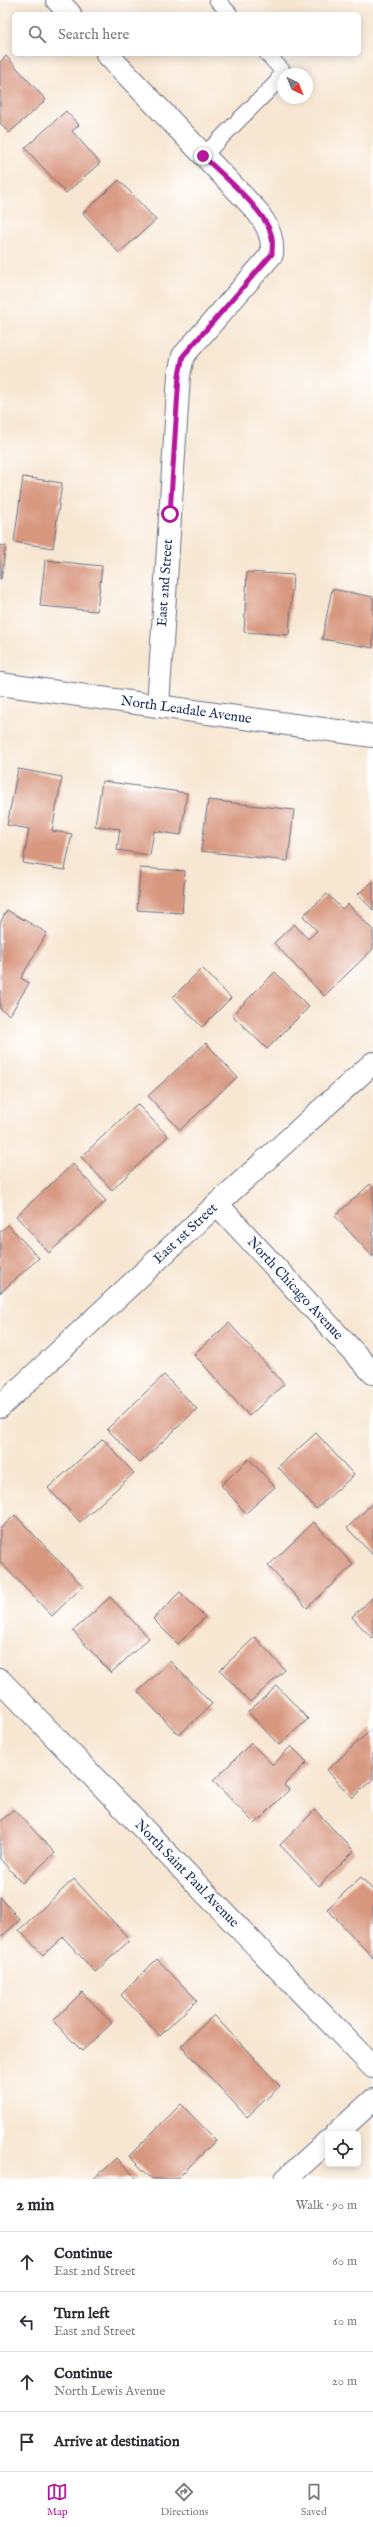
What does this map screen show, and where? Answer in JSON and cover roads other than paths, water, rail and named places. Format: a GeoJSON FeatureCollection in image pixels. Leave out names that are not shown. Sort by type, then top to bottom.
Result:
{"type":"FeatureCollection","features":[{"type":"Feature","properties":{"kind":"street"},"geometry":{"type":"LineString","coordinates":[[57,0],[68,12]]}},
{"type":"Feature","properties":{"kind":"street"},"geometry":{"type":"LineString","coordinates":[[109,56],[203,156]]}},
{"type":"Feature","properties":{"kind":"street","name":"East 2nd Street"},"geometry":{"type":"LineString","coordinates":[[158,706],[179,375],[183,356],[272,254],[272,238],[267,224],[256,210],[203,156]]}},
{"type":"Feature","properties":{"kind":"street","name":"North Leadale Avenue"},"geometry":{"type":"LineString","coordinates":[[0,684],[373,736]]}},
{"type":"Feature","properties":{"kind":"street","name":"East 1st Street"},"geometry":{"type":"LineString","coordinates":[[0,1407],[217,1204],[373,1064]]}},
{"type":"Feature","properties":{"kind":"street","name":"North Chicago Avenue"},"geometry":{"type":"LineString","coordinates":[[217,1204],[373,1374]]}},
{"type":"Feature","properties":{"kind":"street","name":"North Saint Paul Avenue"},"geometry":{"type":"LineString","coordinates":[[0,1680],[373,2067]]}},
{"type":"Feature","properties":{"kind":"street"},"geometry":{"type":"LineString","coordinates":[[339,2131],[373,2100]]}},
{"type":"Feature","properties":{"kind":"street"},"geometry":{"type":"LineString","coordinates":[[286,2179],[325,2144]]}},
{"type":"Feature","properties":{"kind":"lane"},"geometry":{"type":"LineString","coordinates":[[217,0],[228,12]]}},
{"type":"Feature","properties":{"kind":"lane"},"geometry":{"type":"LineString","coordinates":[[203,156],[277,82],[282,70],[269,56]]}}]}
